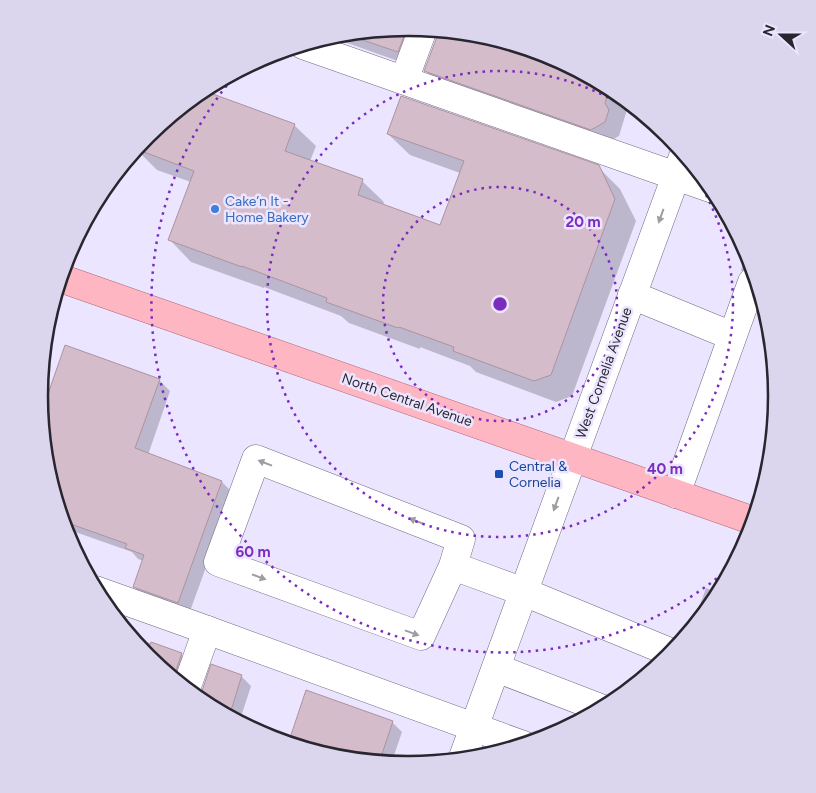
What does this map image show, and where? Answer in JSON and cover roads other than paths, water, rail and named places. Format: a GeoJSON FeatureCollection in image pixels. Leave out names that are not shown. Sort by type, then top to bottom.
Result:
{"type":"FeatureCollection","features":[{"type":"Feature","properties":{"kind":"main road","name":"North Central Avenue"},"geometry":{"type":"LineString","coordinates":[[67,281],[746,519]]}},
{"type":"Feature","properties":{"kind":"street"},"geometry":{"type":"LineString","coordinates":[[404,80],[420,37]]}},
{"type":"Feature","properties":{"kind":"street"},"geometry":{"type":"LineString","coordinates":[[315,49],[404,80],[680,165],[690,172]]}},
{"type":"Feature","properties":{"kind":"street","name":"West Cornelia Avenue"},"geometry":{"type":"LineString","coordinates":[[465,752],[680,165]]}},
{"type":"Feature","properties":{"kind":"street"},"geometry":{"type":"LineString","coordinates":[[676,494],[751,286]]}},
{"type":"Feature","properties":{"kind":"street"},"geometry":{"type":"LineString","coordinates":[[632,295],[732,336]]}},
{"type":"Feature","properties":{"kind":"street"},"geometry":{"type":"LineString","coordinates":[[256,459],[461,539],[453,566],[421,636],[218,562],[256,459]]}},
{"type":"Feature","properties":{"kind":"street"},"geometry":{"type":"LineString","coordinates":[[453,566],[524,592],[664,650]]}},
{"type":"Feature","properties":{"kind":"street"},"geometry":{"type":"LineString","coordinates":[[106,594],[512,741]]}},
{"type":"Feature","properties":{"kind":"street"},"geometry":{"type":"LineString","coordinates":[[189,682],[207,630]]}},
{"type":"Feature","properties":{"kind":"street"},"geometry":{"type":"LineString","coordinates":[[496,668],[593,705]]}},
{"type":"Feature","properties":{"kind":"place","name":"Cake’n It - Home Bakery"},"geometry":{"type":"Point","coordinates":[215,209]}},
{"type":"Feature","properties":{"kind":"place","name":"Central & Cornelia"},"geometry":{"type":"Point","coordinates":[499,474]}}]}
